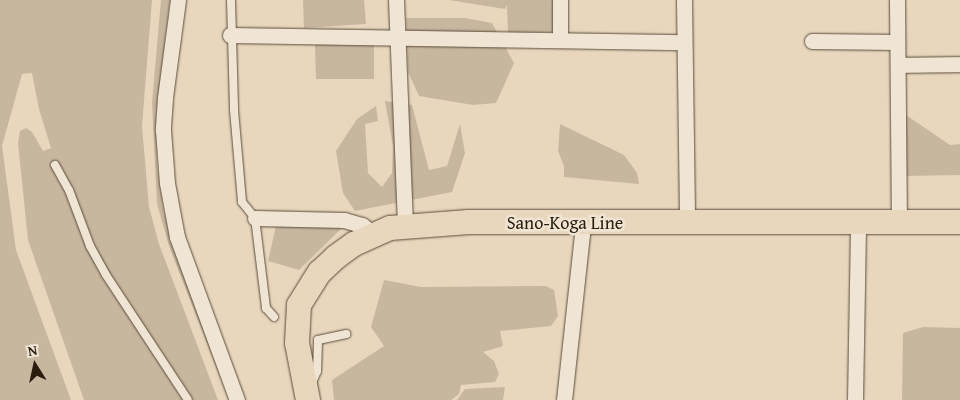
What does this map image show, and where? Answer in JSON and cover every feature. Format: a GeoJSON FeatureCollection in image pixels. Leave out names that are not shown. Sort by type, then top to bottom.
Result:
{"type":"FeatureCollection","features":[{"type":"Feature","properties":{"kind":"main road","name":"Sano-Koga Line"},"geometry":{"type":"LineString","coordinates":[[307,395],[297,343],[300,305],[320,272],[336,257],[374,234],[405,225],[960,222]]}},
{"type":"Feature","properties":{"kind":"street"},"geometry":{"type":"LineString","coordinates":[[178,0],[164,114],[167,184],[177,237],[237,400]]}},
{"type":"Feature","properties":{"kind":"street"},"geometry":{"type":"LineString","coordinates":[[396,0],[405,225]]}},
{"type":"Feature","properties":{"kind":"street"},"geometry":{"type":"LineString","coordinates":[[560,0],[560,40]]}},
{"type":"Feature","properties":{"kind":"street"},"geometry":{"type":"LineString","coordinates":[[684,0],[687,224]]}},
{"type":"Feature","properties":{"kind":"street"},"geometry":{"type":"LineString","coordinates":[[897,0],[899,222]]}},
{"type":"Feature","properties":{"kind":"street"},"geometry":{"type":"LineString","coordinates":[[230,35],[397,37],[406,40],[684,42]]}},
{"type":"Feature","properties":{"kind":"street"},"geometry":{"type":"LineString","coordinates":[[812,41],[897,42]]}},
{"type":"Feature","properties":{"kind":"street"},"geometry":{"type":"LineString","coordinates":[[898,65],[960,64]]}},
{"type":"Feature","properties":{"kind":"street"},"geometry":{"type":"LineString","coordinates":[[255,218],[344,220],[362,225],[374,234]]}},
{"type":"Feature","properties":{"kind":"street"},"geometry":{"type":"LineString","coordinates":[[855,400],[858,223]]}},
{"type":"Feature","properties":{"kind":"street"},"geometry":{"type":"LineString","coordinates":[[564,400],[583,224]]}},
{"type":"Feature","properties":{"kind":"lane"},"geometry":{"type":"LineString","coordinates":[[231,0],[230,35],[242,202],[255,218],[266,308],[274,317]]}},
{"type":"Feature","properties":{"kind":"lane"},"geometry":{"type":"LineString","coordinates":[[55,165],[69,190],[90,246],[106,275],[188,400]]}},
{"type":"Feature","properties":{"kind":"lane"},"geometry":{"type":"LineString","coordinates":[[307,395],[317,371],[318,340],[346,334]]}},
{"type":"Feature","properties":{"kind":"shaded area"},"geometry":{"type":"Polygon","coordinates":[[[0,0],[152,0],[142,126],[149,207],[159,244],[218,400],[84,400],[28,240],[18,143],[20,131],[26,128],[32,132],[43,151],[51,148],[39,109],[32,73],[22,74],[2,146],[16,250],[71,400],[0,400],[0,0]]]}},
{"type":"Feature","properties":{"kind":"shaded area"},"geometry":{"type":"Polygon","coordinates":[[[161,0],[170,0],[156,116],[157,165],[164,213],[229,400],[169,246],[157,204],[152,103],[161,0]]]}},
{"type":"Feature","properties":{"kind":"shaded area"},"geometry":{"type":"Polygon","coordinates":[[[303,0],[364,0],[366,24],[304,28],[303,0]]]}},
{"type":"Feature","properties":{"kind":"shaded area"},"geometry":{"type":"Polygon","coordinates":[[[449,0],[554,0],[554,32],[508,33],[507,5],[505,9],[449,0]]]}},
{"type":"Feature","properties":{"kind":"shaded area"},"geometry":{"type":"Polygon","coordinates":[[[406,18],[465,18],[492,23],[514,63],[496,103],[473,105],[419,96],[408,72],[406,18]]]}},
{"type":"Feature","properties":{"kind":"shaded area"},"geometry":{"type":"Polygon","coordinates":[[[315,44],[374,44],[374,79],[316,79],[315,44]]]}},
{"type":"Feature","properties":{"kind":"shaded area"},"geometry":{"type":"Polygon","coordinates":[[[385,101],[412,105],[429,170],[447,166],[460,124],[465,153],[452,192],[355,211],[343,193],[336,151],[357,119],[376,106],[378,121],[365,124],[368,173],[382,187],[392,173],[393,146],[385,101]]]}},
{"type":"Feature","properties":{"kind":"shaded area"},"geometry":{"type":"Polygon","coordinates":[[[903,113],[950,145],[960,144],[960,175],[905,176],[903,113]]]}},
{"type":"Feature","properties":{"kind":"shaded area"},"geometry":{"type":"Polygon","coordinates":[[[560,124],[624,155],[637,173],[639,184],[564,177],[564,166],[558,151],[560,124]]]}},
{"type":"Feature","properties":{"kind":"shaded area"},"geometry":{"type":"Polygon","coordinates":[[[276,226],[343,227],[299,270],[268,261],[276,226]]]}},
{"type":"Feature","properties":{"kind":"shaded area"},"geometry":{"type":"Polygon","coordinates":[[[384,280],[421,287],[546,286],[554,290],[558,316],[551,326],[500,331],[503,346],[483,352],[494,361],[499,374],[495,382],[461,385],[459,394],[451,400],[334,400],[332,380],[384,346],[371,327],[384,280]]]}},
{"type":"Feature","properties":{"kind":"shaded area"},"geometry":{"type":"Polygon","coordinates":[[[923,327],[960,328],[960,400],[902,400],[903,333],[923,327]]]}},
{"type":"Feature","properties":{"kind":"shaded area"},"geometry":{"type":"Polygon","coordinates":[[[505,387],[503,400],[457,400],[465,389],[505,387]]]}}]}
